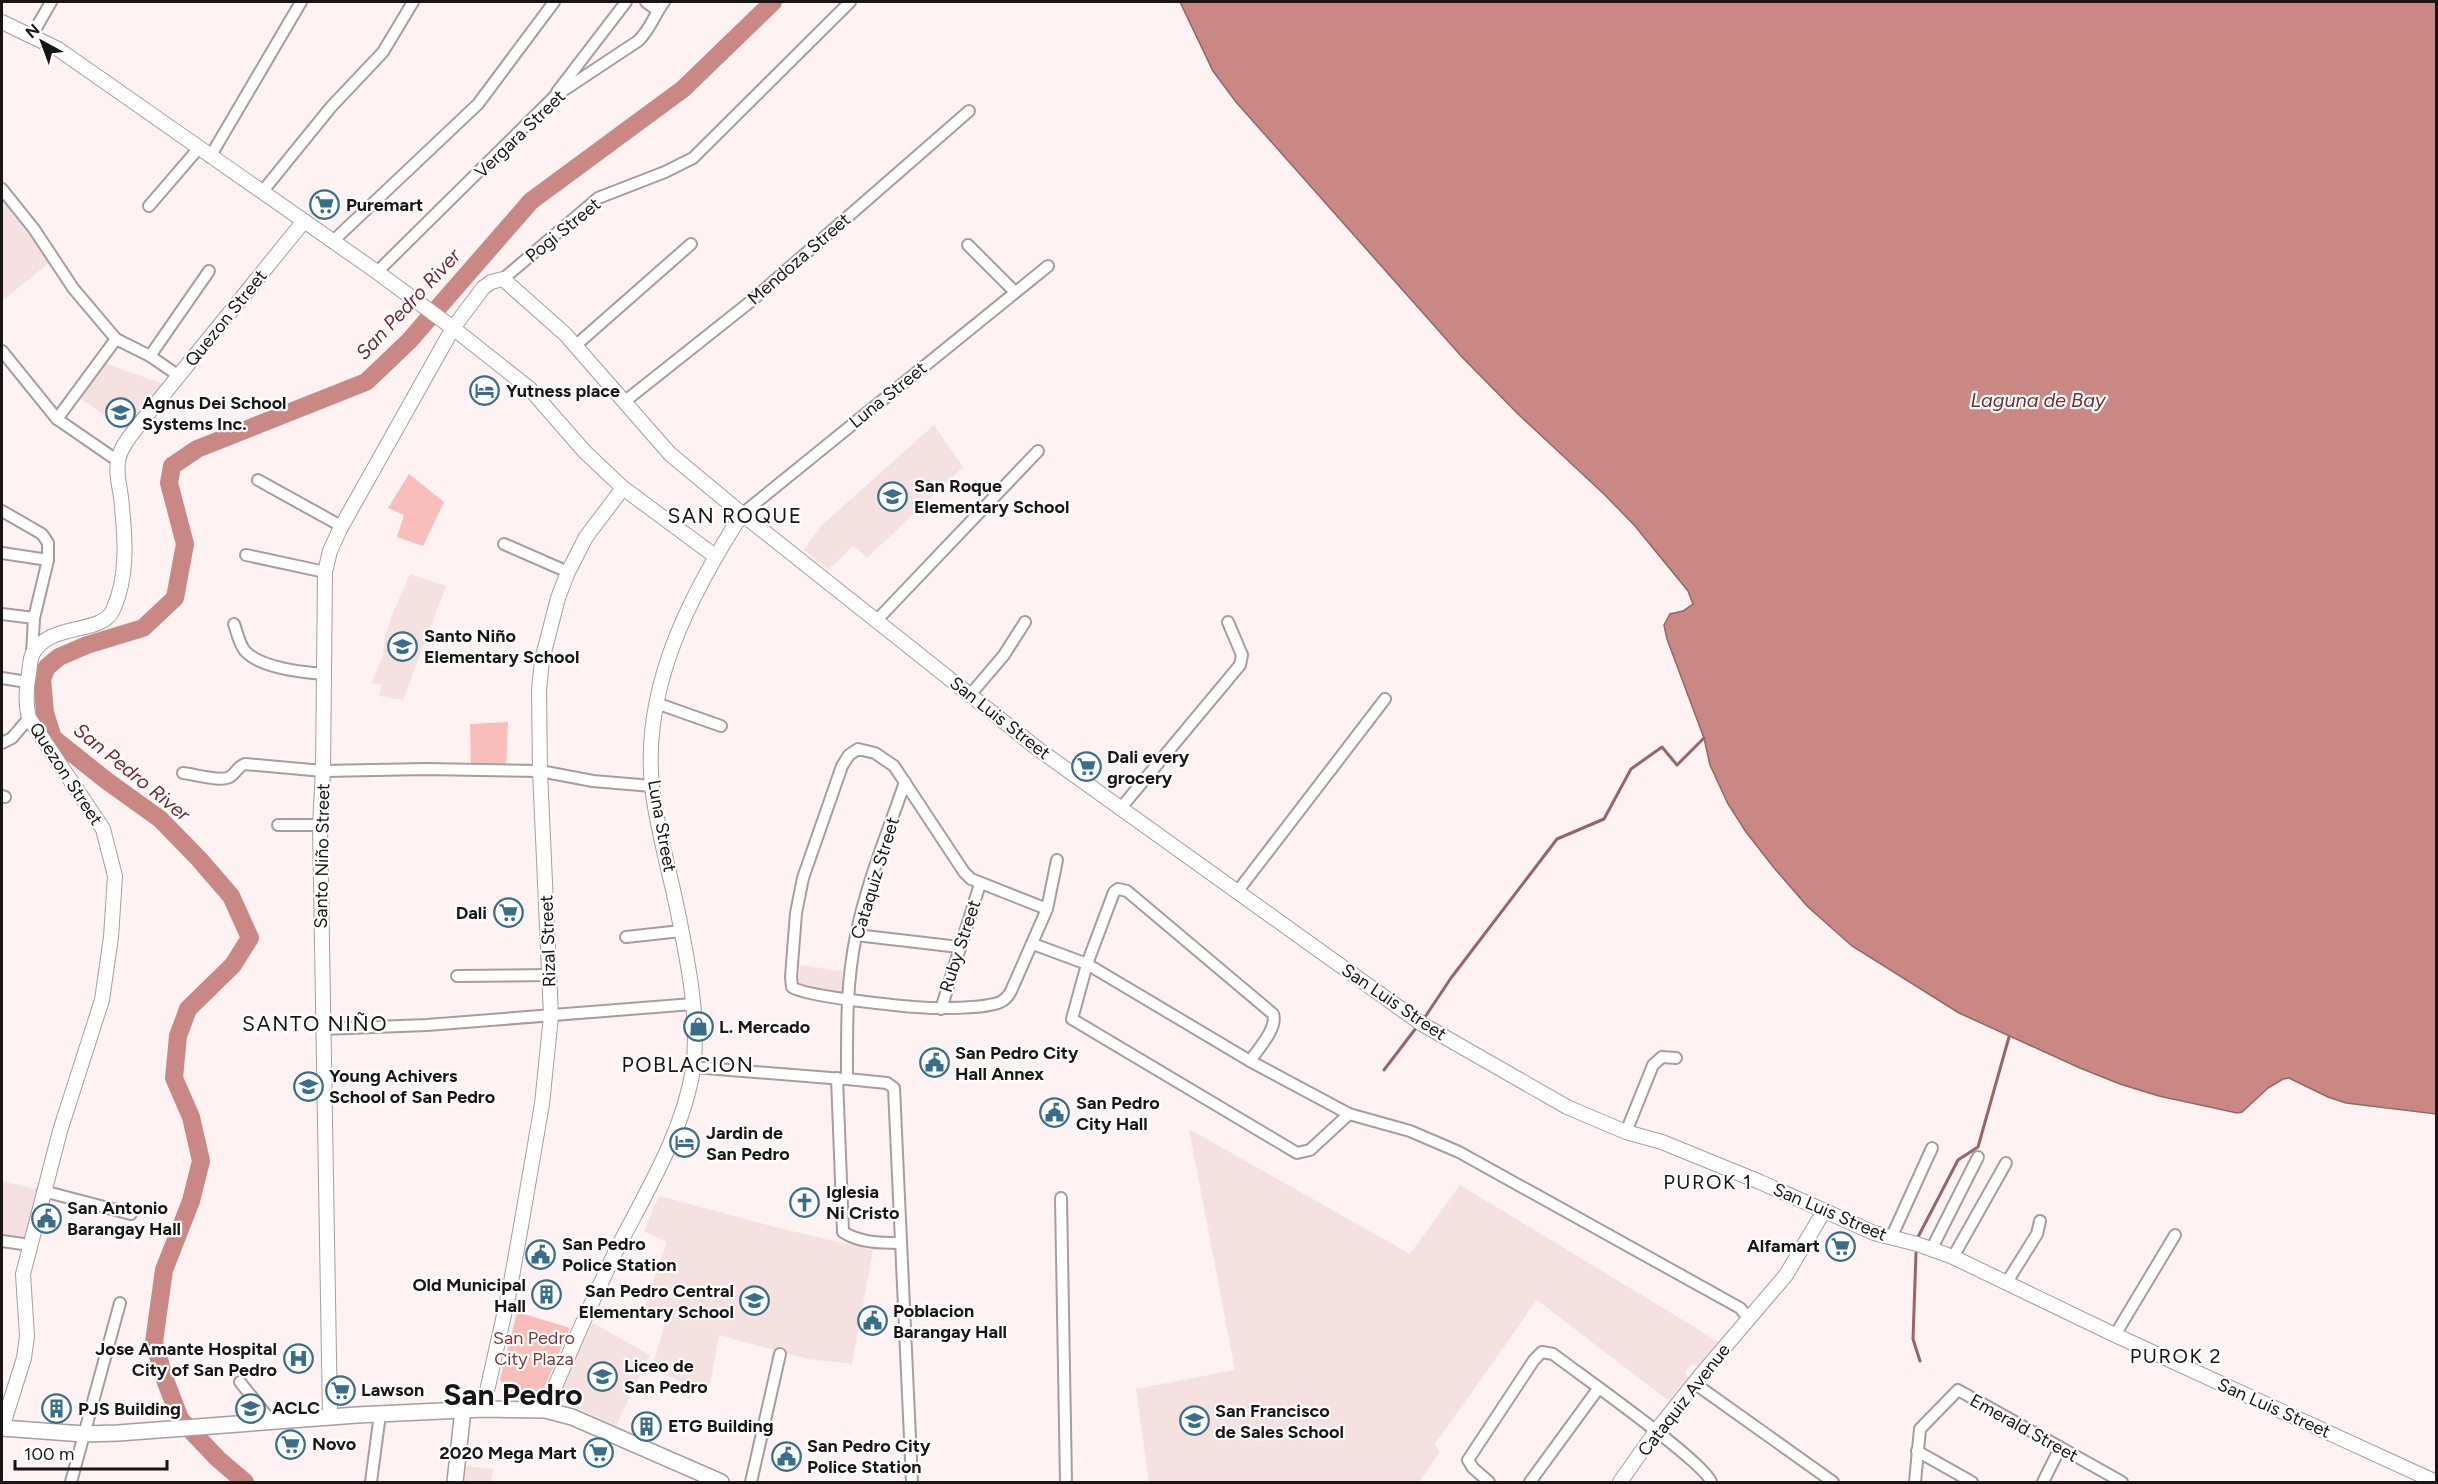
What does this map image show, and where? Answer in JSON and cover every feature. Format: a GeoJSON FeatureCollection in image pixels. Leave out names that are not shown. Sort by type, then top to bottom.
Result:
{"type":"FeatureCollection","features":[{"type":"Feature","properties":{"kind":"main road"},"geometry":{"type":"LineString","coordinates":[[2,1428],[84,1434],[157,1431],[330,1416],[483,1408],[545,1410],[572,1417],[721,1482]]}},
{"type":"Feature","properties":{"kind":"main road"},"geometry":{"type":"LineString","coordinates":[[455,1482],[463,1410]]}},
{"type":"Feature","properties":{"kind":"street"},"geometry":{"type":"LineString","coordinates":[[32,35],[51,2]]}},
{"type":"Feature","properties":{"kind":"street"},"geometry":{"type":"LineString","coordinates":[[149,206],[204,153],[302,2]]}},
{"type":"Feature","properties":{"kind":"street"},"geometry":{"type":"LineString","coordinates":[[262,192],[330,107],[383,52],[413,2]]}},
{"type":"Feature","properties":{"kind":"street"},"geometry":{"type":"LineString","coordinates":[[332,242],[478,104],[554,2]]}},
{"type":"Feature","properties":{"kind":"street"},"geometry":{"type":"LineString","coordinates":[[555,96],[626,2]]}},
{"type":"Feature","properties":{"kind":"street"},"geometry":{"type":"LineString","coordinates":[[646,2],[661,6]]}},
{"type":"Feature","properties":{"kind":"street","name":"Pogi Street"},"geometry":{"type":"LineString","coordinates":[[503,279],[598,198],[665,172],[693,158],[850,2]]}},
{"type":"Feature","properties":{"kind":"street","name":"Vergara Street"},"geometry":{"type":"LineString","coordinates":[[377,272],[555,96],[638,41],[646,33],[661,6]]}},
{"type":"Feature","properties":{"kind":"street"},"geometry":{"type":"LineString","coordinates":[[2,21],[58,49],[412,297],[530,389],[584,451],[623,488],[715,556]]}},
{"type":"Feature","properties":{"kind":"street","name":"Mendoza Street"},"geometry":{"type":"LineString","coordinates":[[624,402],[750,302],[969,111]]}},
{"type":"Feature","properties":{"kind":"street"},"geometry":{"type":"LineString","coordinates":[[2,189],[34,229],[73,288],[116,339],[150,356],[179,376]]}},
{"type":"Feature","properties":{"kind":"street","name":"Quezon Street"},"geometry":{"type":"LineString","coordinates":[[118,461],[124,445],[304,221]]}},
{"type":"Feature","properties":{"kind":"street"},"geometry":{"type":"LineString","coordinates":[[575,346],[691,244]]}},
{"type":"Feature","properties":{"kind":"street"},"geometry":{"type":"LineString","coordinates":[[968,244],[1015,292]]}},
{"type":"Feature","properties":{"kind":"street","name":"Luna Street"},"geometry":{"type":"LineString","coordinates":[[545,1410],[590,1304],[671,1140],[686,1103],[693,1067],[693,1005],[681,931],[652,786],[652,736],[656,703],[664,669],[685,615],[715,556],[742,514],[1048,266]]}},
{"type":"Feature","properties":{"kind":"street"},"geometry":{"type":"LineString","coordinates":[[150,356],[209,271]]}},
{"type":"Feature","properties":{"kind":"street","name":"San Luis Street"},"geometry":{"type":"LineString","coordinates":[[503,279],[575,346],[670,454],[742,514],[969,695],[1120,809],[1422,1024],[1567,1107],[1626,1132],[1662,1142],[1891,1238],[1932,1248],[1953,1257],[2115,1335],[2436,1482]]}},
{"type":"Feature","properties":{"kind":"street","name":"Santo Niño Street"},"geometry":{"type":"LineString","coordinates":[[330,1416],[320,825],[324,771],[325,572],[330,551],[341,526],[448,325],[483,288],[491,282],[503,279]]}},
{"type":"Feature","properties":{"kind":"street"},"geometry":{"type":"LineString","coordinates":[[57,419],[116,339]]}},
{"type":"Feature","properties":{"kind":"street"},"geometry":{"type":"LineString","coordinates":[[2,351],[57,419],[118,461],[124,527],[124,572],[112,611],[105,620],[95,624],[61,631],[32,654]]}},
{"type":"Feature","properties":{"kind":"street"},"geometry":{"type":"LineString","coordinates":[[876,621],[1038,451]]}},
{"type":"Feature","properties":{"kind":"street"},"geometry":{"type":"LineString","coordinates":[[258,480],[341,526]]}},
{"type":"Feature","properties":{"kind":"street","name":"Rizal Street"},"geometry":{"type":"LineString","coordinates":[[483,1408],[510,1288],[542,1104],[551,1016],[540,771],[539,690],[542,660],[558,598],[568,572],[586,537],[623,488]]}},
{"type":"Feature","properties":{"kind":"street"},"geometry":{"type":"LineString","coordinates":[[2,511],[30,526],[46,538],[49,550],[34,618],[32,654]]}},
{"type":"Feature","properties":{"kind":"street"},"geometry":{"type":"LineString","coordinates":[[504,544],[568,572]]}},
{"type":"Feature","properties":{"kind":"street"},"geometry":{"type":"LineString","coordinates":[[2,553],[48,560]]}},
{"type":"Feature","properties":{"kind":"street"},"geometry":{"type":"LineString","coordinates":[[246,555],[325,572]]}},
{"type":"Feature","properties":{"kind":"street"},"geometry":{"type":"LineString","coordinates":[[2,614],[34,618]]}},
{"type":"Feature","properties":{"kind":"street"},"geometry":{"type":"LineString","coordinates":[[969,695],[1004,655],[1025,622]]}},
{"type":"Feature","properties":{"kind":"street"},"geometry":{"type":"LineString","coordinates":[[1120,809],[1240,665],[1242,655],[1228,622]]}},
{"type":"Feature","properties":{"kind":"street"},"geometry":{"type":"LineString","coordinates":[[234,624],[243,649],[250,655],[299,672],[323,674]]}},
{"type":"Feature","properties":{"kind":"street","name":"Quezon Street"},"geometry":{"type":"LineString","coordinates":[[2,1428],[24,1358],[27,1336],[22,1274],[43,1191],[102,1000],[111,937],[115,876],[102,829],[29,718],[25,705],[32,654]]}},
{"type":"Feature","properties":{"kind":"street"},"geometry":{"type":"LineString","coordinates":[[2,678],[27,682]]}},
{"type":"Feature","properties":{"kind":"street"},"geometry":{"type":"LineString","coordinates":[[1237,892],[1385,699]]}},
{"type":"Feature","properties":{"kind":"street"},"geometry":{"type":"LineString","coordinates":[[656,703],[721,726]]}},
{"type":"Feature","properties":{"kind":"street"},"geometry":{"type":"LineString","coordinates":[[2,743],[8,742],[29,718]]}},
{"type":"Feature","properties":{"kind":"street"},"geometry":{"type":"LineString","coordinates":[[1047,909],[980,884],[964,872],[894,766],[875,753],[858,749],[849,755],[842,766],[803,878],[796,913],[792,987],[800,992],[847,999],[941,1009],[993,1004],[1004,1000],[1011,991],[1047,909],[1057,860]]}},
{"type":"Feature","properties":{"kind":"street"},"geometry":{"type":"LineString","coordinates":[[183,773],[222,779],[232,776],[241,765],[245,764],[324,771],[426,768],[540,771],[593,781],[652,786]]}},
{"type":"Feature","properties":{"kind":"street","name":"Cataquiz Street"},"geometry":{"type":"LineString","coordinates":[[901,1244],[875,1242],[851,1237],[843,1232],[842,1078],[847,999],[856,935],[905,782]]}},
{"type":"Feature","properties":{"kind":"street"},"geometry":{"type":"LineString","coordinates":[[278,825],[320,825]]}},
{"type":"Feature","properties":{"kind":"street","name":"Ruby Street"},"geometry":{"type":"LineString","coordinates":[[941,1009],[980,884]]}},
{"type":"Feature","properties":{"kind":"street"},"geometry":{"type":"LineString","coordinates":[[1250,1061],[1273,1027],[1274,1014],[1127,891],[1118,889],[1111,895],[1087,964],[1072,1019],[1292,1151],[1302,1153],[1310,1150],[1349,1114]]}},
{"type":"Feature","properties":{"kind":"street"},"geometry":{"type":"LineString","coordinates":[[626,937],[681,931]]}},
{"type":"Feature","properties":{"kind":"street"},"geometry":{"type":"LineString","coordinates":[[856,935],[959,947]]}},
{"type":"Feature","properties":{"kind":"street"},"geometry":{"type":"LineString","coordinates":[[1033,944],[1087,964],[1250,1061],[1349,1114],[1410,1131],[1459,1152],[1740,1308],[1749,1319]]}},
{"type":"Feature","properties":{"kind":"street"},"geometry":{"type":"LineString","coordinates":[[457,976],[550,975]]}},
{"type":"Feature","properties":{"kind":"street"},"geometry":{"type":"LineString","coordinates":[[322,1029],[551,1016],[693,1005]]}},
{"type":"Feature","properties":{"kind":"street"},"geometry":{"type":"LineString","coordinates":[[1626,1132],[1653,1065],[1662,1057],[1676,1058]]}},
{"type":"Feature","properties":{"kind":"street"},"geometry":{"type":"LineString","coordinates":[[693,1067],[842,1078],[887,1083],[894,1088],[912,1482]]}},
{"type":"Feature","properties":{"kind":"street"},"geometry":{"type":"LineString","coordinates":[[1891,1238],[1932,1148]]}},
{"type":"Feature","properties":{"kind":"street"},"geometry":{"type":"LineString","coordinates":[[1932,1248],[1978,1157]]}},
{"type":"Feature","properties":{"kind":"street"},"geometry":{"type":"LineString","coordinates":[[1953,1257],[2006,1163]]}},
{"type":"Feature","properties":{"kind":"street"},"geometry":{"type":"LineString","coordinates":[[43,1191],[131,1214]]}},
{"type":"Feature","properties":{"kind":"street"},"geometry":{"type":"LineString","coordinates":[[1061,1198],[1066,1482]]}},
{"type":"Feature","properties":{"kind":"street","name":"Cataquiz Avenue"},"geometry":{"type":"LineString","coordinates":[[1620,1482],[1694,1383],[1786,1275],[1824,1211]]}},
{"type":"Feature","properties":{"kind":"street"},"geometry":{"type":"LineString","coordinates":[[2007,1282],[2037,1233],[2040,1221]]}},
{"type":"Feature","properties":{"kind":"street"},"geometry":{"type":"LineString","coordinates":[[2115,1335],[2175,1235]]}},
{"type":"Feature","properties":{"kind":"street"},"geometry":{"type":"LineString","coordinates":[[2,1241],[30,1245]]}},
{"type":"Feature","properties":{"kind":"street"},"geometry":{"type":"LineString","coordinates":[[71,1482],[120,1303]]}},
{"type":"Feature","properties":{"kind":"street"},"geometry":{"type":"LineString","coordinates":[[1489,1482],[1473,1468],[1468,1460],[1542,1352],[1553,1354],[1656,1431],[1705,1472],[1711,1482]]}},
{"type":"Feature","properties":{"kind":"street"},"geometry":{"type":"LineString","coordinates":[[751,1482],[780,1354]]}},
{"type":"Feature","properties":{"kind":"street"},"geometry":{"type":"LineString","coordinates":[[240,1382],[271,1421]]}},
{"type":"Feature","properties":{"kind":"street"},"geometry":{"type":"LineString","coordinates":[[1694,1383],[1833,1482]]}},
{"type":"Feature","properties":{"kind":"street"},"geometry":{"type":"LineString","coordinates":[[1530,1482],[1598,1389]]}},
{"type":"Feature","properties":{"kind":"street","name":"Emerald Street"},"geometry":{"type":"LineString","coordinates":[[1917,1451],[1920,1429],[1958,1390],[2122,1482]]}},
{"type":"Feature","properties":{"kind":"street"},"geometry":{"type":"LineString","coordinates":[[370,1482],[380,1414]]}},
{"type":"Feature","properties":{"kind":"street"},"geometry":{"type":"LineString","coordinates":[[2043,1482],[2060,1448]]}},
{"type":"Feature","properties":{"kind":"street"},"geometry":{"type":"LineString","coordinates":[[1915,1482],[1917,1451],[1972,1482]]}},
{"type":"Feature","properties":{"kind":"shaded area"},"geometry":{"type":"Polygon","coordinates":[[[2,199],[51,261],[2,301],[2,199]]]}},
{"type":"Feature","properties":{"kind":"shaded area","name":"Agnus Dei School Systems Inc."},"geometry":{"type":"Polygon","coordinates":[[[102,362],[163,384],[127,431],[77,396],[102,362]]]}},
{"type":"Feature","properties":{"kind":"shaded area","name":"San Roque Elementary School"},"geometry":{"type":"Polygon","coordinates":[[[934,425],[963,467],[867,558],[853,545],[829,570],[804,550],[821,526],[934,425]]]}},
{"type":"Feature","properties":{"kind":"shaded area","name":"Santo Niño Elementary School"},"geometry":{"type":"Polygon","coordinates":[[[410,574],[446,586],[403,700],[379,696],[382,684],[371,683],[383,657],[385,636],[393,613],[410,574]]]}},
{"type":"Feature","properties":{"kind":"shaded area"},"geometry":{"type":"Polygon","coordinates":[[[800,965],[846,972],[842,996],[797,987],[800,965]]]}},
{"type":"Feature","properties":{"kind":"shaded area"},"geometry":{"type":"Polygon","coordinates":[[[1189,1129],[1410,1254],[1460,1185],[1719,1342],[1698,1367],[1692,1364],[1685,1372],[1688,1378],[1669,1401],[1537,1300],[1435,1444],[1439,1453],[1419,1482],[1149,1482],[1136,1389],[1235,1370],[1189,1129]]]}},
{"type":"Feature","properties":{"kind":"shaded area"},"geometry":{"type":"Polygon","coordinates":[[[2,1181],[37,1189],[24,1241],[2,1238],[2,1181]]]}},
{"type":"Feature","properties":{"kind":"shaded area","name":"San Pedro Central Elementary School"},"geometry":{"type":"Polygon","coordinates":[[[659,1196],[873,1250],[852,1364],[808,1359],[719,1335],[711,1380],[706,1392],[652,1369],[666,1320],[644,1308],[667,1242],[644,1231],[659,1196]]]}},
{"type":"Feature","properties":{"kind":"shaded area","name":"Liceo de San Pedro"},"geometry":{"type":"Polygon","coordinates":[[[593,1323],[650,1355],[616,1426],[555,1398],[593,1323]]]}},
{"type":"Feature","properties":{"kind":"shaded area"},"geometry":{"type":"Polygon","coordinates":[[[466,1466],[493,1469],[491,1482],[464,1482],[466,1466]]]}},
{"type":"Feature","properties":{"kind":"green space"},"geometry":{"type":"Polygon","coordinates":[[[409,474],[444,502],[423,546],[397,537],[404,515],[388,508],[409,474]]]}},
{"type":"Feature","properties":{"kind":"green space"},"geometry":{"type":"Polygon","coordinates":[[[508,722],[506,768],[471,767],[470,724],[508,722]]]}},
{"type":"Feature","properties":{"kind":"green space","name":"San Pedro City Plaza"},"geometry":{"type":"Polygon","coordinates":[[[517,1312],[570,1328],[544,1388],[532,1399],[519,1399],[508,1395],[500,1379],[517,1312]]]}},
{"type":"Feature","properties":{"kind":"water","name":"Laguna de Bay"},"geometry":{"type":"Polygon","coordinates":[[[1180,2],[2436,2],[2436,1114],[2346,1103],[2289,1078],[2268,1088],[2242,1112],[2237,1113],[2159,1096],[2080,1068],[1959,1013],[1852,946],[1807,906],[1746,832],[1728,804],[1710,765],[1704,738],[1667,639],[1664,625],[1670,614],[1683,611],[1693,604],[1688,591],[1635,526],[1462,357],[1236,102],[1213,71],[1180,2]]]}},
{"type":"Feature","properties":{"kind":"waterway","name":"San Pedro River"},"geometry":{"type":"LineString","coordinates":[[245,1482],[218,1459],[180,1419],[154,1342],[164,1270],[191,1201],[201,1161],[191,1117],[174,1078],[178,1036],[188,1009],[233,965],[250,938],[231,896],[160,819],[53,738],[45,713],[42,679],[47,667],[59,657],[87,645],[143,628],[175,598],[185,544],[169,483],[172,466],[197,449],[366,382],[409,341],[531,201],[683,89],[773,2]]}},
{"type":"Feature","properties":{"kind":"waterway"},"geometry":{"type":"LineString","coordinates":[[1425,1017],[1451,978],[1557,839],[1604,819],[1631,769],[1662,747],[1677,765],[1704,738]]}},
{"type":"Feature","properties":{"kind":"waterway"},"geometry":{"type":"LineString","coordinates":[[1384,1070],[1416,1028]]}},
{"type":"Feature","properties":{"kind":"waterway"},"geometry":{"type":"LineString","coordinates":[[1918,1237],[1958,1160],[1978,1147],[2009,1037]]}},
{"type":"Feature","properties":{"kind":"waterway"},"geometry":{"type":"LineString","coordinates":[[1916,1253],[1913,1339],[1920,1361]]}},
{"type":"Feature","properties":{"kind":"place","name":"Puremart"},"geometry":{"type":"Point","coordinates":[325,205]}},
{"type":"Feature","properties":{"kind":"place","name":"Yutness place"},"geometry":{"type":"Point","coordinates":[485,391]}},
{"type":"Feature","properties":{"kind":"place","name":"Agnus Dei School Systems Inc."},"geometry":{"type":"Point","coordinates":[121,413]}},
{"type":"Feature","properties":{"kind":"place","name":"San Roque Elementary School"},"geometry":{"type":"Point","coordinates":[893,496]}},
{"type":"Feature","properties":{"kind":"place","name":"Santo Niño Elementary School"},"geometry":{"type":"Point","coordinates":[403,646]}},
{"type":"Feature","properties":{"kind":"place","name":"Dali every grocery"},"geometry":{"type":"Point","coordinates":[1086,767]}},
{"type":"Feature","properties":{"kind":"place","name":"Dali"},"geometry":{"type":"Point","coordinates":[508,913]}},
{"type":"Feature","properties":{"kind":"place","name":"L. Mercado"},"geometry":{"type":"Point","coordinates":[698,1027]}},
{"type":"Feature","properties":{"kind":"place","name":"San Pedro City Hall Annex"},"geometry":{"type":"Point","coordinates":[934,1063]}},
{"type":"Feature","properties":{"kind":"place","name":"Young Achivers School of San Pedro"},"geometry":{"type":"Point","coordinates":[308,1086]}},
{"type":"Feature","properties":{"kind":"place","name":"San Pedro City Hall"},"geometry":{"type":"Point","coordinates":[1055,1113]}},
{"type":"Feature","properties":{"kind":"place","name":"Jardin de San Pedro"},"geometry":{"type":"Point","coordinates":[685,1143]}},
{"type":"Feature","properties":{"kind":"place","name":"Iglesia Ni Cristo"},"geometry":{"type":"Point","coordinates":[805,1202]}},
{"type":"Feature","properties":{"kind":"place","name":"San Antonio Barangay Hall"},"geometry":{"type":"Point","coordinates":[46,1218]}},
{"type":"Feature","properties":{"kind":"place","name":"Alfamart"},"geometry":{"type":"Point","coordinates":[1841,1246]}},
{"type":"Feature","properties":{"kind":"place","name":"San Pedro Police Station"},"geometry":{"type":"Point","coordinates":[541,1254]}},
{"type":"Feature","properties":{"kind":"place","name":"Old Municipal Hall"},"geometry":{"type":"Point","coordinates":[547,1295]}},
{"type":"Feature","properties":{"kind":"place","name":"San Pedro Central Elementary School"},"geometry":{"type":"Point","coordinates":[755,1301]}},
{"type":"Feature","properties":{"kind":"place","name":"Poblacion Barangay Hall"},"geometry":{"type":"Point","coordinates":[872,1321]}},
{"type":"Feature","properties":{"kind":"place","name":"Jose Amante Hospital City of San Pedro"},"geometry":{"type":"Point","coordinates":[298,1359]}},
{"type":"Feature","properties":{"kind":"place","name":"Liceo de San Pedro"},"geometry":{"type":"Point","coordinates":[603,1376]}},
{"type":"Feature","properties":{"kind":"place","name":"Lawson"},"geometry":{"type":"Point","coordinates":[340,1390]}},
{"type":"Feature","properties":{"kind":"place","name":"ACLC"},"geometry":{"type":"Point","coordinates":[251,1408]}},
{"type":"Feature","properties":{"kind":"place","name":"PJS Building"},"geometry":{"type":"Point","coordinates":[57,1409]}},
{"type":"Feature","properties":{"kind":"place","name":"San Francisco de Sales School"},"geometry":{"type":"Point","coordinates":[1194,1421]}},
{"type":"Feature","properties":{"kind":"place","name":"ETG Building"},"geometry":{"type":"Point","coordinates":[647,1426]}},
{"type":"Feature","properties":{"kind":"place","name":"Novo"},"geometry":{"type":"Point","coordinates":[291,1444]}},
{"type":"Feature","properties":{"kind":"place","name":"2020 Mega Mart"},"geometry":{"type":"Point","coordinates":[598,1453]}},
{"type":"Feature","properties":{"kind":"place","name":"San Pedro City Police Station"},"geometry":{"type":"Point","coordinates":[786,1456]}},
{"type":"Feature","properties":{"kind":"district","name":"SAN ROQUE"},"geometry":{"type":"Point","coordinates":[735,516]}},
{"type":"Feature","properties":{"kind":"district","name":"SANTO NIÑO"},"geometry":{"type":"Point","coordinates":[315,1024]}},
{"type":"Feature","properties":{"kind":"district","name":"POBLACION"},"geometry":{"type":"Point","coordinates":[688,1065]}},
{"type":"Feature","properties":{"kind":"district","name":"PUROK 1"},"geometry":{"type":"Point","coordinates":[1708,1182]}},
{"type":"Feature","properties":{"kind":"district","name":"PUROK 2"},"geometry":{"type":"Point","coordinates":[2176,1356]}},
{"type":"Feature","properties":{"kind":"district","name":"San Pedro"},"geometry":{"type":"Point","coordinates":[513,1395]}}]}
